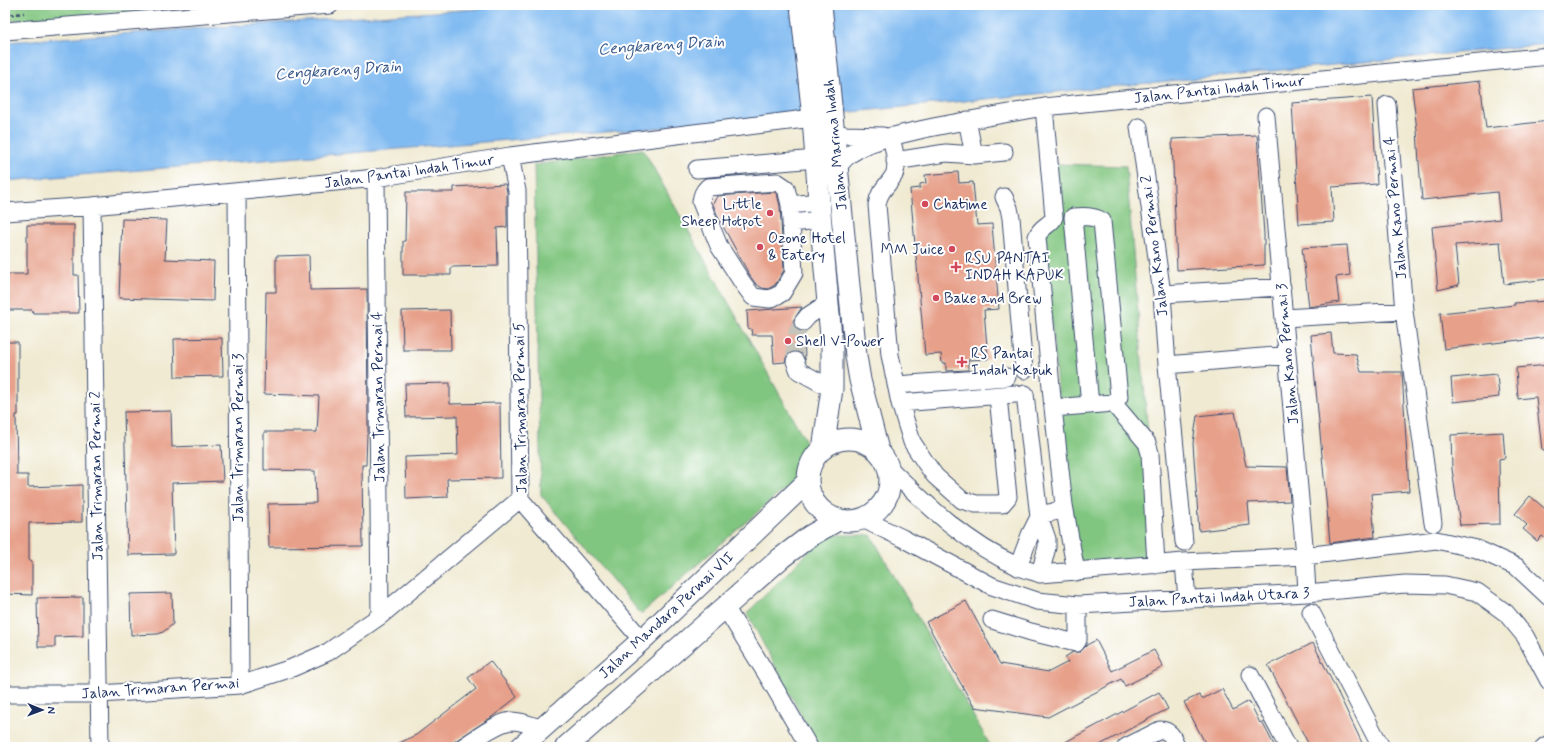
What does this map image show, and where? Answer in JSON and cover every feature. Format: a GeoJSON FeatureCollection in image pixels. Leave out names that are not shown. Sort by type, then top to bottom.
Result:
{"type":"FeatureCollection","features":[{"type":"Feature","properties":{"kind":"main road","name":"Jalan Marina Indah"},"geometry":{"type":"LineString","coordinates":[[801,5],[822,121],[837,168],[856,356],[862,389],[878,450]]}},
{"type":"Feature","properties":{"kind":"main road","name":"Jalan Marina Indah"},"geometry":{"type":"LineString","coordinates":[[820,5],[822,121],[816,159],[832,348],[832,391],[823,449]]}},
{"type":"Feature","properties":{"kind":"main road"},"geometry":{"type":"LineString","coordinates":[[832,391],[841,401],[848,403],[856,399],[862,389]]}},
{"type":"Feature","properties":{"kind":"main road"},"geometry":{"type":"LineString","coordinates":[[851,439],[866,442],[878,450],[889,468],[890,483],[886,499],[877,511],[863,519],[851,522],[838,520],[826,515],[817,506],[810,494],[808,481],[812,463],[823,449],[836,441],[851,439]]}},
{"type":"Feature","properties":{"kind":"main road","name":"Jalan Mandara Permai VII"},"geometry":{"type":"LineString","coordinates":[[522,747],[642,640],[808,481]]}},
{"type":"Feature","properties":{"kind":"main road","name":"Jalan Mandara Permai VII"},"geometry":{"type":"LineString","coordinates":[[566,747],[792,549],[810,536],[838,520]]}},
{"type":"Feature","properties":{"kind":"street"},"geometry":{"type":"LineString","coordinates":[[5,31],[330,5]]}},
{"type":"Feature","properties":{"kind":"street","name":"Jalan Pantai Indah Timur"},"geometry":{"type":"LineString","coordinates":[[837,168],[845,157],[852,152],[870,143],[895,135],[968,120],[1044,107],[1549,56]]}},
{"type":"Feature","properties":{"kind":"street","name":"Jalan Kano Permai 4"},"geometry":{"type":"LineString","coordinates":[[1387,105],[1404,311],[1433,523]]}},
{"type":"Feature","properties":{"kind":"street"},"geometry":{"type":"LineString","coordinates":[[1044,107],[1054,217],[1050,224],[1044,226],[1038,231],[1037,236],[1053,408],[1064,505],[1076,572]]}},
{"type":"Feature","properties":{"kind":"street","name":"Jalan Kano Permai 3"},"geometry":{"type":"LineString","coordinates":[[1266,116],[1282,287],[1307,593]]}},
{"type":"Feature","properties":{"kind":"street"},"geometry":{"type":"LineString","coordinates":[[968,120],[974,155]]}},
{"type":"Feature","properties":{"kind":"street","name":"Jalan Pantai Indah Timur"},"geometry":{"type":"LineString","coordinates":[[5,212],[92,206],[376,178],[510,156],[822,121],[846,135],[895,135]]}},
{"type":"Feature","properties":{"kind":"street","name":"Jalan Kano Permai 2"},"geometry":{"type":"LineString","coordinates":[[1140,127],[1162,294],[1167,365],[1184,542]]}},
{"type":"Feature","properties":{"kind":"street"},"geometry":{"type":"LineString","coordinates":[[895,135],[900,160],[894,174],[880,192],[878,199],[877,225],[880,238],[890,355],[894,381],[912,442],[936,476],[962,500],[976,504],[990,505],[1002,504],[1008,497],[1013,395]]}},
{"type":"Feature","properties":{"kind":"street"},"geometry":{"type":"LineString","coordinates":[[900,160],[946,153],[974,155],[1004,152]]}},
{"type":"Feature","properties":{"kind":"street","name":"Jalan Trimaran Permai 5"},"geometry":{"type":"LineString","coordinates":[[510,156],[517,191],[520,499],[642,640]]}},
{"type":"Feature","properties":{"kind":"street"},"geometry":{"type":"LineString","coordinates":[[697,169],[816,159]]}},
{"type":"Feature","properties":{"kind":"street"},"geometry":{"type":"LineString","coordinates":[[777,182],[783,162]]}},
{"type":"Feature","properties":{"kind":"street","name":"Jalan Trimaran Permai 4"},"geometry":{"type":"LineString","coordinates":[[376,178],[380,616]]}},
{"type":"Feature","properties":{"kind":"street"},"geometry":{"type":"LineString","coordinates":[[777,182],[786,188],[790,205],[794,273],[782,293],[770,299],[754,297],[742,282],[719,246],[701,202],[702,192],[708,187],[777,182]]}},
{"type":"Feature","properties":{"kind":"street","name":"Jalan Trimaran Permai 3"},"geometry":{"type":"LineString","coordinates":[[237,192],[240,685]]}},
{"type":"Feature","properties":{"kind":"street"},"geometry":{"type":"LineString","coordinates":[[1004,197],[1009,208],[1011,218],[1015,373],[1006,382],[1013,395],[1039,516],[1047,539],[1047,546],[1040,574]]}},
{"type":"Feature","properties":{"kind":"street"},"geometry":{"type":"LineString","coordinates":[[790,205],[820,211]]}},
{"type":"Feature","properties":{"kind":"street","name":"Jalan Trimaran Permai 2"},"geometry":{"type":"LineString","coordinates":[[92,206],[98,694],[100,747]]}},
{"type":"Feature","properties":{"kind":"street"},"geometry":{"type":"LineString","coordinates":[[791,223],[820,211]]}},
{"type":"Feature","properties":{"kind":"street"},"geometry":{"type":"LineString","coordinates":[[1053,408],[1113,403],[1119,397],[1102,222],[1096,218],[1085,216],[1054,217]]}},
{"type":"Feature","properties":{"kind":"street"},"geometry":{"type":"LineString","coordinates":[[1073,217],[1090,405]]}},
{"type":"Feature","properties":{"kind":"street"},"geometry":{"type":"LineString","coordinates":[[1162,294],[1282,287]]}},
{"type":"Feature","properties":{"kind":"street"},"geometry":{"type":"LineString","coordinates":[[803,322],[808,316],[829,302]]}},
{"type":"Feature","properties":{"kind":"street"},"geometry":{"type":"LineString","coordinates":[[1284,318],[1404,311]]}},
{"type":"Feature","properties":{"kind":"street"},"geometry":{"type":"LineString","coordinates":[[1167,365],[1287,354]]}},
{"type":"Feature","properties":{"kind":"street"},"geometry":{"type":"LineString","coordinates":[[795,361],[799,371],[832,391]]}},
{"type":"Feature","properties":{"kind":"street"},"geometry":{"type":"LineString","coordinates":[[900,403],[1013,395],[1029,391],[1032,382],[1031,377],[1001,369],[969,372]]}},
{"type":"Feature","properties":{"kind":"street"},"geometry":{"type":"LineString","coordinates":[[894,381],[946,373]]}},
{"type":"Feature","properties":{"kind":"street"},"geometry":{"type":"LineString","coordinates":[[894,381],[1015,373]]}},
{"type":"Feature","properties":{"kind":"street"},"geometry":{"type":"LineString","coordinates":[[1113,403],[1146,443],[1150,453],[1156,565]]}},
{"type":"Feature","properties":{"kind":"street"},"geometry":{"type":"LineString","coordinates":[[889,468],[930,508],[982,548],[1018,567],[1040,574],[1184,562],[1305,556],[1436,540],[1477,549],[1517,567],[1549,597]]}},
{"type":"Feature","properties":{"kind":"street","name":"Jalan Trimaran Permai"},"geometry":{"type":"LineString","coordinates":[[5,694],[98,694],[240,685],[292,668],[328,652],[380,616],[520,499]]}},
{"type":"Feature","properties":{"kind":"street"},"geometry":{"type":"LineString","coordinates":[[1039,516],[1053,513],[1064,505]]}},
{"type":"Feature","properties":{"kind":"street"},"geometry":{"type":"LineString","coordinates":[[1018,567],[1039,516]]}},
{"type":"Feature","properties":{"kind":"street","name":"Jalan Pantai Indah Utara 3"},"geometry":{"type":"LineString","coordinates":[[863,519],[992,586],[1038,601],[1078,605],[1187,600],[1307,593],[1405,584],[1445,585],[1477,592],[1506,613],[1525,636],[1549,681]]}},
{"type":"Feature","properties":{"kind":"street"},"geometry":{"type":"LineString","coordinates":[[1184,562],[1187,600]]}},
{"type":"Feature","properties":{"kind":"street"},"geometry":{"type":"LineString","coordinates":[[992,620],[1074,643],[1078,640],[1078,605]]}},
{"type":"Feature","properties":{"kind":"street"},"geometry":{"type":"LineString","coordinates":[[725,607],[769,678],[809,747]]}},
{"type":"Feature","properties":{"kind":"street"},"geometry":{"type":"LineString","coordinates":[[1311,612],[1381,747]]}},
{"type":"Feature","properties":{"kind":"street"},"geometry":{"type":"LineString","coordinates":[[1250,675],[1288,747]]}},
{"type":"Feature","properties":{"kind":"street"},"geometry":{"type":"LineString","coordinates":[[463,747],[498,725],[507,722],[521,722],[542,728]]}},
{"type":"Feature","properties":{"kind":"street"},"geometry":{"type":"LineString","coordinates":[[1126,747],[1160,730],[1165,730],[1171,734],[1177,747]]}},
{"type":"Feature","properties":{"kind":"street"},"geometry":{"type":"LineString","coordinates":[[1544,747],[1549,744]]}},
{"type":"Feature","properties":{"kind":"green space"},"geometry":{"type":"Polygon","coordinates":[[[5,5],[229,5],[5,21],[5,5]]]}},
{"type":"Feature","properties":{"kind":"green space"},"geometry":{"type":"Polygon","coordinates":[[[643,149],[810,449],[794,480],[641,614],[541,495],[534,165],[643,149]]]}},
{"type":"Feature","properties":{"kind":"green space"},"geometry":{"type":"Polygon","coordinates":[[[1055,164],[1126,166],[1158,558],[1072,563],[1044,231],[1055,164]]]}},
{"type":"Feature","properties":{"kind":"green space"},"geometry":{"type":"Polygon","coordinates":[[[825,535],[871,535],[991,747],[818,747],[747,613],[825,535]]]}},
{"type":"Feature","properties":{"kind":"water","name":"Cengkareng Drain"},"geometry":{"type":"Polygon","coordinates":[[[534,5],[1549,5],[1549,44],[841,113],[5,181],[5,42],[534,5]]]}},
{"type":"Feature","properties":{"kind":"building"},"geometry":{"type":"Polygon","coordinates":[[[1480,81],[1486,128],[1549,121],[1549,279],[1504,284],[1500,242],[1455,245],[1459,285],[1438,290],[1432,227],[1500,219],[1497,192],[1422,200],[1417,130],[1412,88],[1480,81]]]}},
{"type":"Feature","properties":{"kind":"building"},"geometry":{"type":"Polygon","coordinates":[[[1372,97],[1377,184],[1332,187],[1334,222],[1299,224],[1292,103],[1372,97]]]}},
{"type":"Feature","properties":{"kind":"building"},"geometry":{"type":"Polygon","coordinates":[[[1257,135],[1264,234],[1264,265],[1177,270],[1172,139],[1257,135]]]}},
{"type":"Feature","properties":{"kind":"building"},"geometry":{"type":"Polygon","coordinates":[[[958,172],[959,183],[973,182],[977,225],[992,224],[999,309],[984,310],[988,359],[968,360],[968,370],[946,371],[946,363],[942,363],[941,354],[925,355],[910,189],[920,188],[920,184],[926,183],[925,175],[958,172]]]}},
{"type":"Feature","properties":{"kind":"building"},"geometry":{"type":"Polygon","coordinates":[[[505,184],[507,192],[507,227],[497,228],[498,266],[451,267],[451,275],[403,275],[403,241],[405,241],[406,192],[454,192],[454,187],[505,184]]]}},
{"type":"Feature","properties":{"kind":"building","name":"Ozone Hotel & Eatery"},"geometry":{"type":"Polygon","coordinates":[[[774,192],[777,194],[780,206],[784,270],[775,285],[768,289],[762,288],[756,284],[750,276],[718,217],[713,204],[717,196],[774,192]]]}},
{"type":"Feature","properties":{"kind":"building"},"geometry":{"type":"Polygon","coordinates":[[[122,219],[167,220],[165,259],[214,261],[213,301],[119,298],[122,219]]]}},
{"type":"Feature","properties":{"kind":"building"},"geometry":{"type":"Polygon","coordinates":[[[27,225],[74,225],[74,275],[78,275],[79,313],[33,313],[32,310],[5,310],[5,274],[27,274],[27,225]]]}},
{"type":"Feature","properties":{"kind":"building"},"geometry":{"type":"Polygon","coordinates":[[[1347,245],[1350,275],[1336,277],[1339,302],[1309,307],[1302,248],[1347,245]]]}},
{"type":"Feature","properties":{"kind":"building"},"geometry":{"type":"Polygon","coordinates":[[[309,255],[310,290],[367,289],[368,434],[366,465],[362,465],[363,546],[269,547],[268,504],[316,503],[315,471],[264,470],[264,432],[317,432],[319,396],[264,394],[266,292],[276,292],[276,256],[309,255]]]}},
{"type":"Feature","properties":{"kind":"building"},"geometry":{"type":"Polygon","coordinates":[[[1549,301],[1549,337],[1444,349],[1440,313],[1515,305],[1514,303],[1549,301]]]}},
{"type":"Feature","properties":{"kind":"building","name":"Shell V-Power"},"geometry":{"type":"Polygon","coordinates":[[[802,307],[793,321],[796,329],[804,332],[805,360],[801,353],[796,351],[787,355],[785,362],[774,363],[772,335],[752,335],[751,329],[748,328],[747,311],[802,307]]]}},
{"type":"Feature","properties":{"kind":"building"},"geometry":{"type":"Polygon","coordinates":[[[450,310],[451,350],[403,350],[402,311],[450,310]]]}},
{"type":"Feature","properties":{"kind":"building"},"geometry":{"type":"Polygon","coordinates":[[[1331,333],[1333,353],[1356,354],[1361,372],[1402,372],[1409,491],[1371,494],[1375,537],[1330,543],[1311,335],[1331,333]]]}},
{"type":"Feature","properties":{"kind":"building"},"geometry":{"type":"Polygon","coordinates":[[[222,338],[223,376],[175,377],[174,339],[222,338]]]}},
{"type":"Feature","properties":{"kind":"building"},"geometry":{"type":"Polygon","coordinates":[[[5,342],[18,342],[18,415],[16,415],[17,475],[28,475],[28,487],[82,485],[82,522],[29,523],[29,561],[32,561],[32,595],[5,594],[5,342]]]}},
{"type":"Feature","properties":{"kind":"building"},"geometry":{"type":"Polygon","coordinates":[[[1549,365],[1549,450],[1542,450],[1536,397],[1518,399],[1516,368],[1549,365]]]}},
{"type":"Feature","properties":{"kind":"building"},"geometry":{"type":"Polygon","coordinates":[[[1497,374],[1499,397],[1453,402],[1451,378],[1497,374]]]}},
{"type":"Feature","properties":{"kind":"building"},"geometry":{"type":"Polygon","coordinates":[[[450,383],[450,404],[500,403],[501,478],[447,479],[448,497],[406,499],[405,457],[458,455],[457,416],[406,417],[405,384],[450,383]]]}},
{"type":"Feature","properties":{"kind":"building"},"geometry":{"type":"Polygon","coordinates":[[[171,411],[172,447],[221,445],[223,481],[172,483],[174,554],[128,555],[124,412],[171,411]]]}},
{"type":"Feature","properties":{"kind":"building"},"geometry":{"type":"Polygon","coordinates":[[[1235,412],[1246,466],[1287,467],[1290,501],[1248,503],[1250,525],[1199,531],[1193,443],[1197,416],[1235,412]]]}},
{"type":"Feature","properties":{"kind":"building"},"geometry":{"type":"Polygon","coordinates":[[[1503,432],[1505,458],[1499,459],[1500,524],[1460,525],[1452,469],[1451,435],[1503,432]]]}},
{"type":"Feature","properties":{"kind":"building"},"geometry":{"type":"Polygon","coordinates":[[[1530,496],[1549,512],[1549,542],[1542,536],[1537,541],[1523,529],[1527,525],[1515,514],[1530,496]]]}},
{"type":"Feature","properties":{"kind":"building"},"geometry":{"type":"Polygon","coordinates":[[[172,593],[173,624],[158,634],[131,635],[130,594],[172,593]]]}},
{"type":"Feature","properties":{"kind":"building"},"geometry":{"type":"Polygon","coordinates":[[[83,597],[83,636],[55,637],[55,647],[38,647],[37,598],[83,597]]]}},
{"type":"Feature","properties":{"kind":"building"},"geometry":{"type":"Polygon","coordinates":[[[966,601],[1000,664],[1049,672],[1068,662],[1065,657],[1073,652],[1080,652],[1087,645],[1096,640],[1112,671],[1154,650],[1163,667],[1125,686],[1121,679],[1048,717],[974,707],[926,622],[966,601]]]}},
{"type":"Feature","properties":{"kind":"building"},"geometry":{"type":"Polygon","coordinates":[[[1313,643],[1364,747],[1310,747],[1268,665],[1313,643]]]}},
{"type":"Feature","properties":{"kind":"building"},"geometry":{"type":"Polygon","coordinates":[[[490,661],[517,697],[492,717],[454,742],[453,747],[391,747],[416,735],[476,689],[468,678],[490,661]]]}},
{"type":"Feature","properties":{"kind":"building"},"geometry":{"type":"Polygon","coordinates":[[[1222,689],[1233,710],[1249,701],[1260,723],[1262,722],[1275,747],[1207,747],[1184,702],[1199,695],[1202,699],[1222,689]]]}},
{"type":"Feature","properties":{"kind":"building"},"geometry":{"type":"Polygon","coordinates":[[[1159,692],[1168,709],[1096,747],[1056,747],[1159,692]]]}},
{"type":"Feature","properties":{"kind":"tunnel"},"geometry":{"type":"LineString","coordinates":[[795,361],[796,336],[803,322]]}},
{"type":"Feature","properties":{"kind":"place","name":"Chatime"},"geometry":{"type":"Point","coordinates":[925,204]}},
{"type":"Feature","properties":{"kind":"place","name":"Little Sheep Hotpot"},"geometry":{"type":"Point","coordinates":[770,213]}},
{"type":"Feature","properties":{"kind":"place","name":"Ozone Hotel & Eatery"},"geometry":{"type":"Point","coordinates":[760,247]}},
{"type":"Feature","properties":{"kind":"place","name":"MM Juice"},"geometry":{"type":"Point","coordinates":[952,249]}},
{"type":"Feature","properties":{"kind":"place","name":"RSU PANTAI INDAH KAPUK"},"geometry":{"type":"Point","coordinates":[956,267]}},
{"type":"Feature","properties":{"kind":"place","name":"Bake and Brew"},"geometry":{"type":"Point","coordinates":[936,298]}},
{"type":"Feature","properties":{"kind":"place","name":"Shell V-Power"},"geometry":{"type":"Point","coordinates":[788,341]}},
{"type":"Feature","properties":{"kind":"place","name":"RS Pantai Indah Kapuk"},"geometry":{"type":"Point","coordinates":[962,362]}}]}
